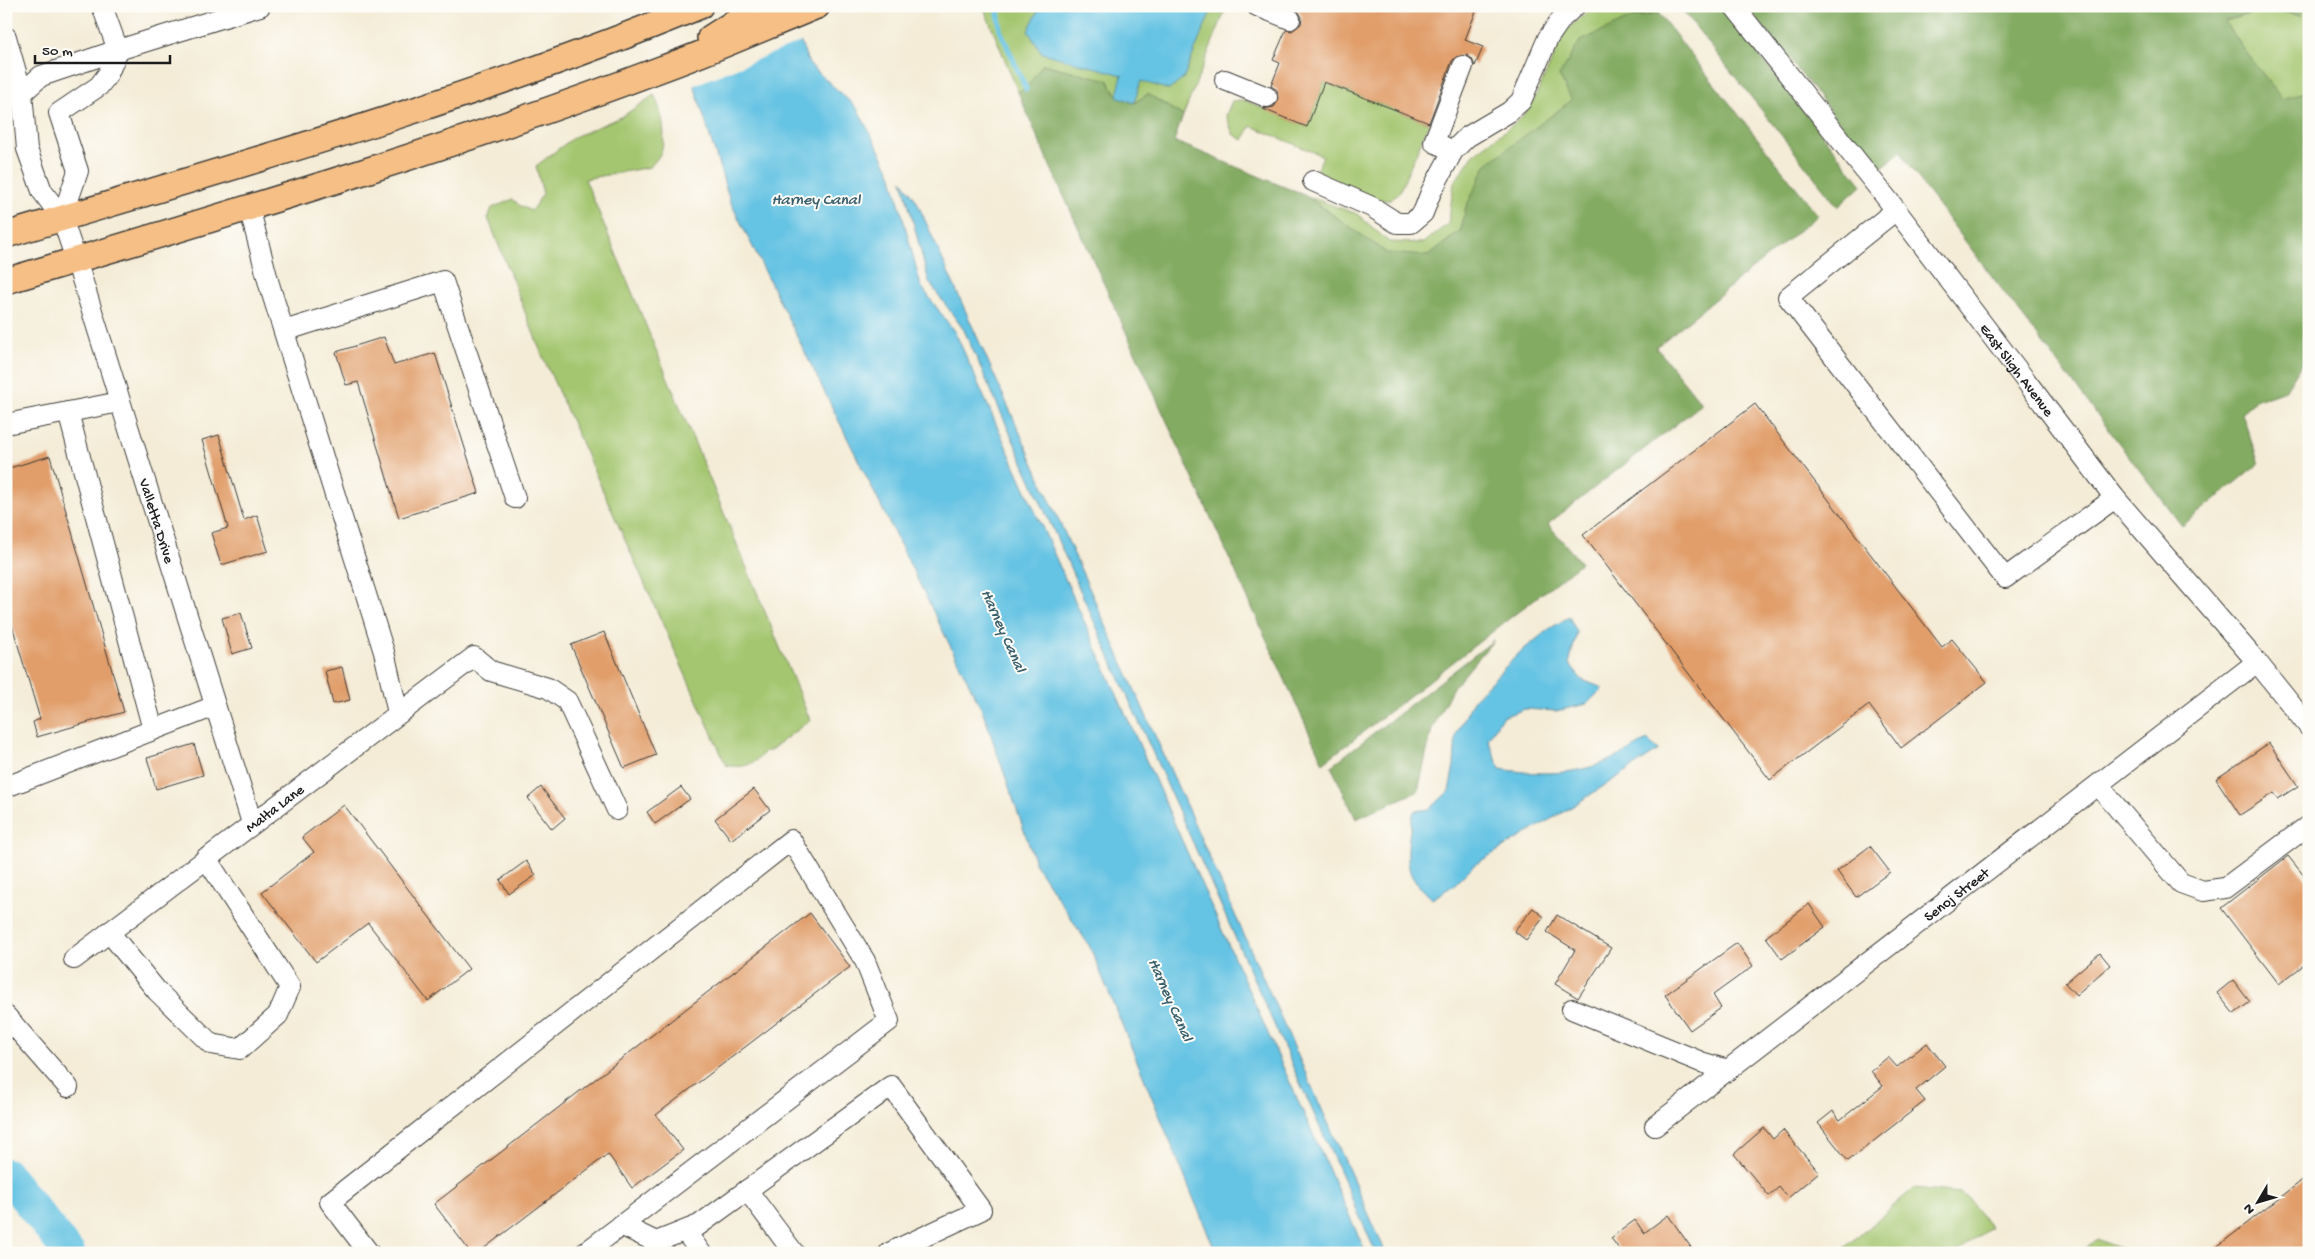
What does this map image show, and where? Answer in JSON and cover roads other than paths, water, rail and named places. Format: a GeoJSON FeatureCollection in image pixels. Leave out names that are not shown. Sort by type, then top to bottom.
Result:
{"type":"FeatureCollection","features":[{"type":"Feature","properties":{"kind":"main road"},"geometry":{"type":"LineString","coordinates":[[6,235],[361,127],[495,84],[700,6]]}},
{"type":"Feature","properties":{"kind":"main road"},"geometry":{"type":"LineString","coordinates":[[662,69],[749,12],[764,6]]}},
{"type":"Feature","properties":{"kind":"main road"},"geometry":{"type":"LineString","coordinates":[[6,281],[376,168],[662,69],[817,6]]}},
{"type":"Feature","properties":{"kind":"street"},"geometry":{"type":"LineString","coordinates":[[62,218],[78,171],[60,113],[98,86],[108,74],[118,50],[102,6]]}},
{"type":"Feature","properties":{"kind":"street"},"geometry":{"type":"LineString","coordinates":[[14,93],[41,76],[260,6]]}},
{"type":"Feature","properties":{"kind":"street"},"geometry":{"type":"LineString","coordinates":[[1257,6],[1290,19]]}},
{"type":"Feature","properties":{"kind":"street"},"geometry":{"type":"LineString","coordinates":[[1313,181],[1372,207],[1397,223],[1411,223],[1423,213],[1431,192],[1453,151],[1467,137],[1509,112],[1520,101],[1548,38],[1562,18],[1575,6]]}},
{"type":"Feature","properties":{"kind":"street","name":"East Sligh Avenue"},"geometry":{"type":"LineString","coordinates":[[1734,6],[1896,210],[2115,498],[2257,662],[2309,727]]}},
{"type":"Feature","properties":{"kind":"street","name":"Valletta Drive"},"geometry":{"type":"LineString","coordinates":[[6,37],[14,93],[27,149],[42,191],[62,218],[252,823]]}},
{"type":"Feature","properties":{"kind":"street"},"geometry":{"type":"LineString","coordinates":[[1453,151],[1434,142],[1463,66]]}},
{"type":"Feature","properties":{"kind":"street"},"geometry":{"type":"LineString","coordinates":[[1225,80],[1267,97]]}},
{"type":"Feature","properties":{"kind":"street"},"geometry":{"type":"LineString","coordinates":[[249,207],[284,331],[384,652],[398,713]]}},
{"type":"Feature","properties":{"kind":"street"},"geometry":{"type":"LineString","coordinates":[[1896,210],[1788,297],[2005,578],[2115,498]]}},
{"type":"Feature","properties":{"kind":"street"},"geometry":{"type":"LineString","coordinates":[[284,331],[443,281],[515,498]]}},
{"type":"Feature","properties":{"kind":"street"},"geometry":{"type":"LineString","coordinates":[[6,424],[120,402]]}},
{"type":"Feature","properties":{"kind":"street"},"geometry":{"type":"LineString","coordinates":[[68,412],[153,730]]}},
{"type":"Feature","properties":{"kind":"street","name":"Malta Lane"},"geometry":{"type":"LineString","coordinates":[[74,959],[474,657],[491,671],[548,688],[567,701],[617,810]]}},
{"type":"Feature","properties":{"kind":"street","name":"Senoj Street"},"geometry":{"type":"LineString","coordinates":[[1655,1126],[2257,662]]}},
{"type":"Feature","properties":{"kind":"street"},"geometry":{"type":"LineString","coordinates":[[6,787],[215,706]]}},
{"type":"Feature","properties":{"kind":"street"},"geometry":{"type":"LineString","coordinates":[[2098,785],[2181,883],[2203,891],[2225,888],[2309,825]]}},
{"type":"Feature","properties":{"kind":"street"},"geometry":{"type":"LineString","coordinates":[[369,1253],[330,1202],[792,840],[865,961],[889,1021],[585,1253]]}},
{"type":"Feature","properties":{"kind":"street"},"geometry":{"type":"LineString","coordinates":[[109,932],[157,991],[211,1044],[240,1049],[278,1015],[290,987],[206,858]]}},
{"type":"Feature","properties":{"kind":"street"},"geometry":{"type":"LineString","coordinates":[[1572,1009],[1701,1062],[1728,1070]]}},
{"type":"Feature","properties":{"kind":"street"},"geometry":{"type":"LineString","coordinates":[[6,1016],[68,1087]]}},
{"type":"Feature","properties":{"kind":"street"},"geometry":{"type":"LineString","coordinates":[[621,1225],[656,1242],[699,1226],[890,1086],[982,1210],[889,1253]]}},
{"type":"Feature","properties":{"kind":"street"},"geometry":{"type":"LineString","coordinates":[[747,1190],[794,1253]]}},
{"type":"Feature","properties":{"kind":"street"},"geometry":{"type":"LineString","coordinates":[[685,1231],[701,1253]]}},
{"type":"Feature","properties":{"kind":"water","name":"Harney Canal"},"geometry":{"type":"Polygon","coordinates":[[[648,6],[787,6],[809,64],[857,108],[891,173],[921,286],[956,334],[1366,1253],[1216,1253],[1090,947],[1036,865],[983,712],[730,201],[682,46],[648,6]]]}},
{"type":"Feature","properties":{"kind":"water"},"geometry":{"type":"Polygon","coordinates":[[[1048,6],[1213,6],[1183,79],[1169,90],[1141,81],[1134,103],[1117,96],[1122,75],[1042,53],[1028,31],[1038,11],[1048,6]]]}},
{"type":"Feature","properties":{"kind":"water"},"geometry":{"type":"Polygon","coordinates":[[[902,180],[916,200],[1386,1253],[1376,1253],[964,330],[929,282],[902,180]]]}},
{"type":"Feature","properties":{"kind":"water"},"geometry":{"type":"Polygon","coordinates":[[[1569,617],[1577,632],[1569,664],[1582,680],[1603,688],[1587,704],[1556,711],[1525,709],[1502,717],[1488,739],[1500,769],[1541,773],[1577,770],[1611,760],[1647,740],[1659,750],[1573,806],[1474,865],[1454,885],[1432,899],[1415,881],[1408,864],[1408,845],[1414,811],[1430,809],[1449,791],[1454,765],[1456,735],[1474,699],[1518,654],[1549,629],[1569,617]]]}},
{"type":"Feature","properties":{"kind":"waterway"},"geometry":{"type":"LineString","coordinates":[[1003,6],[998,11],[1000,30],[1026,89]]}},
{"type":"Feature","properties":{"kind":"waterway"},"geometry":{"type":"LineString","coordinates":[[6,1174],[69,1253]]}}]}
